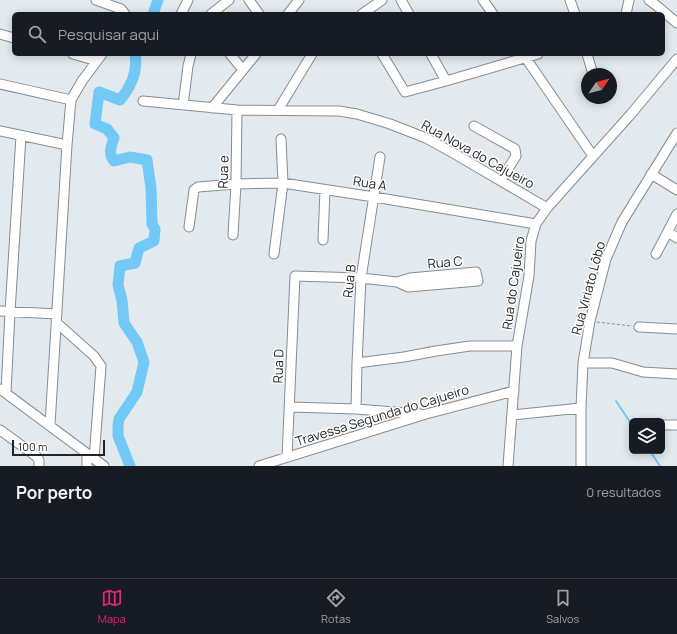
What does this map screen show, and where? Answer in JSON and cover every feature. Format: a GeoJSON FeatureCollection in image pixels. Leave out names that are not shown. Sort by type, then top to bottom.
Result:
{"type":"FeatureCollection","features":[{"type":"Feature","properties":{"kind":"street"},"geometry":{"type":"LineString","coordinates":[[96,0],[121,9],[123,12]]}},
{"type":"Feature","properties":{"kind":"street"},"geometry":{"type":"LineString","coordinates":[[182,12],[188,0]]}},
{"type":"Feature","properties":{"kind":"street"},"geometry":{"type":"LineString","coordinates":[[214,12],[229,0]]}},
{"type":"Feature","properties":{"kind":"street"},"geometry":{"type":"LineString","coordinates":[[249,0],[258,12]]}},
{"type":"Feature","properties":{"kind":"street"},"geometry":{"type":"LineString","coordinates":[[290,12],[299,0]]}},
{"type":"Feature","properties":{"kind":"street"},"geometry":{"type":"LineString","coordinates":[[365,12],[382,0]]}},
{"type":"Feature","properties":{"kind":"street"},"geometry":{"type":"LineString","coordinates":[[401,0],[408,12]]}},
{"type":"Feature","properties":{"kind":"street"},"geometry":{"type":"LineString","coordinates":[[483,0],[492,12]]}},
{"type":"Feature","properties":{"kind":"street"},"geometry":{"type":"LineString","coordinates":[[570,0],[574,12]]}},
{"type":"Feature","properties":{"kind":"street"},"geometry":{"type":"LineString","coordinates":[[626,12],[629,0]]}},
{"type":"Feature","properties":{"kind":"street"},"geometry":{"type":"LineString","coordinates":[[649,0],[661,8],[677,23]]}},
{"type":"Feature","properties":{"kind":"street"},"geometry":{"type":"LineString","coordinates":[[0,34],[12,37]]}},
{"type":"Feature","properties":{"kind":"street"},"geometry":{"type":"LineString","coordinates":[[50,425],[71,100],[99,58],[86,56]]}},
{"type":"Feature","properties":{"kind":"street"},"geometry":{"type":"LineString","coordinates":[[183,105],[190,56]]}},
{"type":"Feature","properties":{"kind":"street"},"geometry":{"type":"LineString","coordinates":[[232,56],[243,70]]}},
{"type":"Feature","properties":{"kind":"street"},"geometry":{"type":"LineString","coordinates":[[212,108],[254,56]]}},
{"type":"Feature","properties":{"kind":"street"},"geometry":{"type":"LineString","coordinates":[[278,110],[311,56]]}},
{"type":"Feature","properties":{"kind":"street"},"geometry":{"type":"LineString","coordinates":[[383,56],[405,92],[446,82],[524,56],[593,156]]}},
{"type":"Feature","properties":{"kind":"street"},"geometry":{"type":"LineString","coordinates":[[432,56],[446,82]]}},
{"type":"Feature","properties":{"kind":"street"},"geometry":{"type":"LineString","coordinates":[[588,56],[591,68]]}},
{"type":"Feature","properties":{"kind":"street","name":"Rua do Cajueiro"},"geometry":{"type":"LineString","coordinates":[[508,466],[517,346],[528,276],[531,242],[536,224],[547,208],[634,111],[677,59]]}},
{"type":"Feature","properties":{"kind":"street"},"geometry":{"type":"LineString","coordinates":[[0,84],[71,100]]}},
{"type":"Feature","properties":{"kind":"street","name":"Rua Nova do Cajueiro"},"geometry":{"type":"LineString","coordinates":[[143,101],[237,110],[346,112],[357,114],[390,124],[426,138],[501,180],[547,208]]}},
{"type":"Feature","properties":{"kind":"street","name":"Rua e"},"geometry":{"type":"LineString","coordinates":[[233,235],[236,184],[237,110]]}},
{"type":"Feature","properties":{"kind":"street"},"geometry":{"type":"LineString","coordinates":[[474,126],[515,149],[516,156],[501,180]]}},
{"type":"Feature","properties":{"kind":"street"},"geometry":{"type":"LineString","coordinates":[[0,131],[67,145]]}},
{"type":"Feature","properties":{"kind":"street","name":"Rua Viriato Lôbo"},"geometry":{"type":"LineString","coordinates":[[581,466],[583,363],[590,321],[605,263],[622,222],[677,133]]}},
{"type":"Feature","properties":{"kind":"street"},"geometry":{"type":"LineString","coordinates":[[21,136],[10,312],[3,391],[104,466]]}},
{"type":"Feature","properties":{"kind":"street"},"geometry":{"type":"LineString","coordinates":[[274,254],[282,183],[281,139]]}},
{"type":"Feature","properties":{"kind":"street","name":"Rua B"},"geometry":{"type":"LineString","coordinates":[[356,409],[356,363],[361,278],[380,157]]}},
{"type":"Feature","properties":{"kind":"street"},"geometry":{"type":"LineString","coordinates":[[651,174],[677,190]]}},
{"type":"Feature","properties":{"kind":"street","name":"Rua A"},"geometry":{"type":"LineString","coordinates":[[190,227],[194,190],[198,187],[282,183],[536,224]]}},
{"type":"Feature","properties":{"kind":"street"},"geometry":{"type":"LineString","coordinates":[[323,240],[325,190]]}},
{"type":"Feature","properties":{"kind":"street"},"geometry":{"type":"LineString","coordinates":[[656,254],[677,214]]}},
{"type":"Feature","properties":{"kind":"street"},"geometry":{"type":"LineString","coordinates":[[668,232],[677,238]]}},
{"type":"Feature","properties":{"kind":"street","name":"Rua C"},"geometry":{"type":"LineString","coordinates":[[294,276],[361,278],[396,282],[408,278],[433,281]]}},
{"type":"Feature","properties":{"kind":"street","name":"Rua D"},"geometry":{"type":"LineString","coordinates":[[287,457],[294,276]]}},
{"type":"Feature","properties":{"kind":"street"},"geometry":{"type":"LineString","coordinates":[[0,311],[57,318],[94,356],[101,366],[91,457],[87,466]]}},
{"type":"Feature","properties":{"kind":"street"},"geometry":{"type":"LineString","coordinates":[[639,327],[677,330]]}},
{"type":"Feature","properties":{"kind":"street"},"geometry":{"type":"LineString","coordinates":[[356,363],[470,346],[517,346]]}},
{"type":"Feature","properties":{"kind":"street"},"geometry":{"type":"LineString","coordinates":[[583,363],[612,363],[643,372],[677,374]]}},
{"type":"Feature","properties":{"kind":"street","name":"Travessa Segunda do Cajueiro"},"geometry":{"type":"LineString","coordinates":[[259,466],[426,414],[514,391]]}},
{"type":"Feature","properties":{"kind":"street"},"geometry":{"type":"LineString","coordinates":[[290,407],[356,409],[426,414]]}},
{"type":"Feature","properties":{"kind":"street"},"geometry":{"type":"LineString","coordinates":[[512,415],[581,408]]}},
{"type":"Feature","properties":{"kind":"street"},"geometry":{"type":"LineString","coordinates":[[665,425],[677,425]]}},
{"type":"Feature","properties":{"kind":"street"},"geometry":{"type":"LineString","coordinates":[[0,430],[36,456],[39,460],[39,466]]}},
{"type":"Feature","properties":{"kind":"path"},"geometry":{"type":"LineString","coordinates":[[590,321],[639,327]]}},
{"type":"Feature","properties":{"kind":"waterway"},"geometry":{"type":"LineString","coordinates":[[154,12],[158,0]]}},
{"type":"Feature","properties":{"kind":"waterway"},"geometry":{"type":"LineString","coordinates":[[130,466],[118,436],[118,426],[119,419],[137,392],[144,362],[137,342],[124,323],[122,300],[118,285],[120,266],[135,263],[139,248],[154,241],[155,229],[152,224],[151,188],[147,160],[130,157],[114,161],[111,153],[114,138],[107,129],[95,124],[99,92],[120,100],[133,78],[135,56]]}},
{"type":"Feature","properties":{"kind":"waterway"},"geometry":{"type":"LineString","coordinates":[[616,401],[629,420]]}},
{"type":"Feature","properties":{"kind":"waterway"},"geometry":{"type":"LineString","coordinates":[[652,454],[660,466]]}}]}
